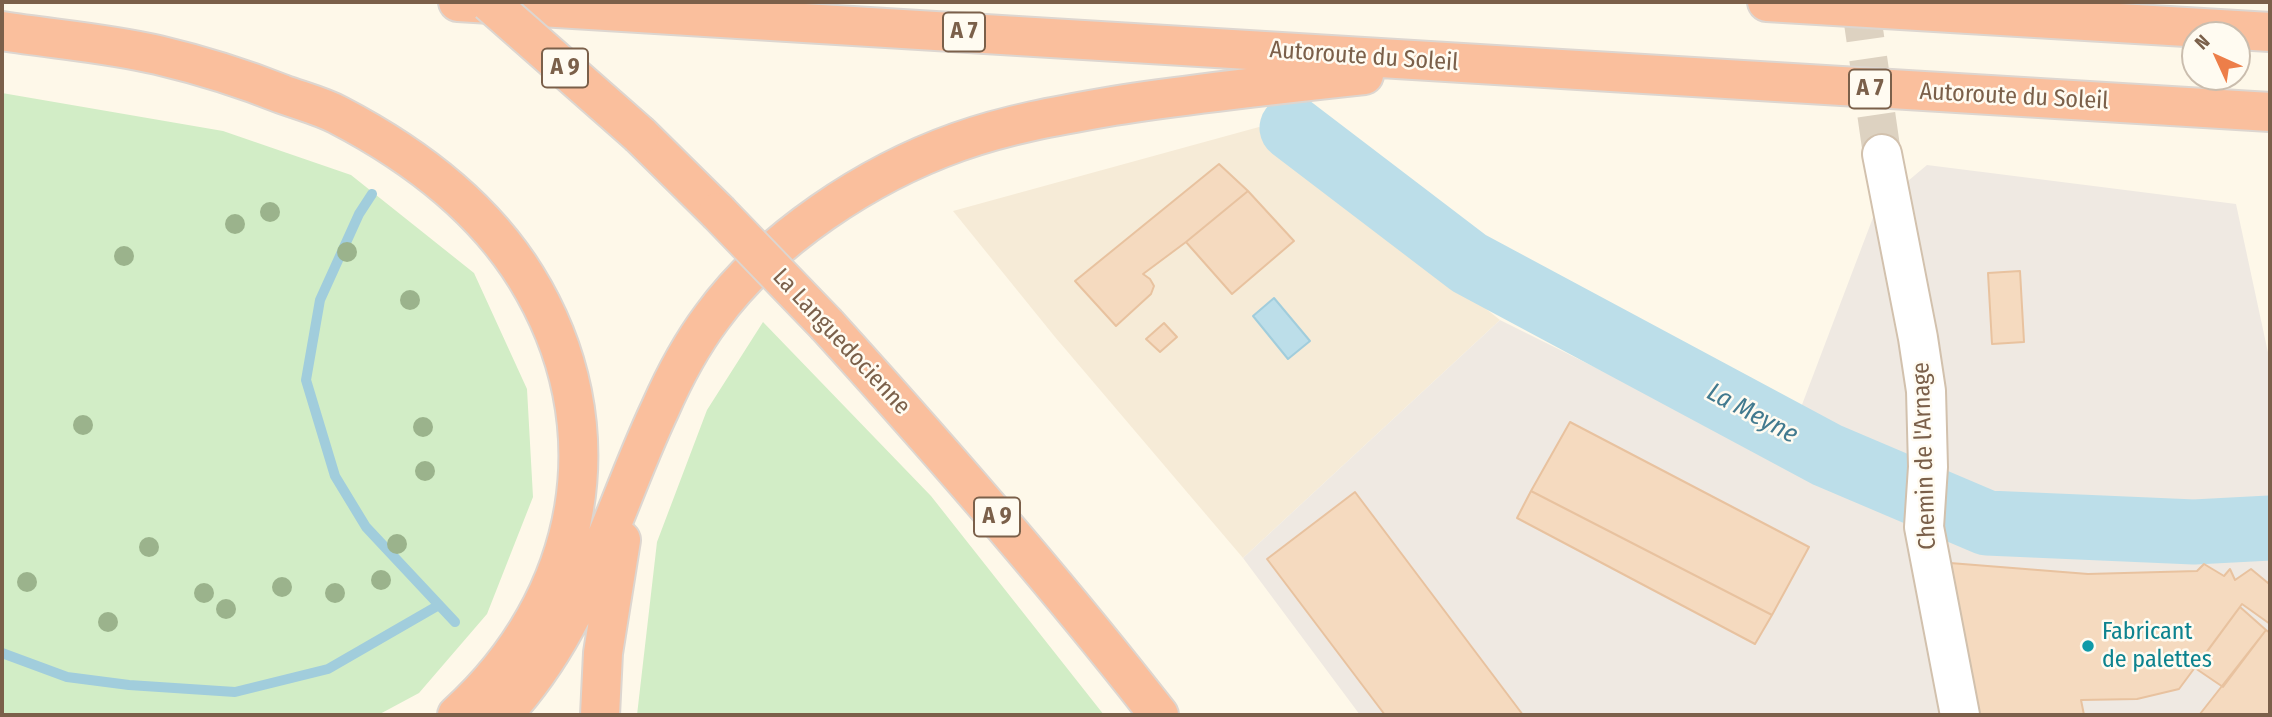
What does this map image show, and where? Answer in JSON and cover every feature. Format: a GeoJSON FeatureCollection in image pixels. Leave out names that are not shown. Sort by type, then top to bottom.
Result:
{"type":"FeatureCollection","features":[{"type":"Feature","properties":{"kind":"highway","name":"Autoroute du Soleil"},"geometry":{"type":"LineString","coordinates":[[458,2],[2270,112]]}},
{"type":"Feature","properties":{"kind":"highway","name":"La Languedocienne"},"geometry":{"type":"LineString","coordinates":[[488,2],[640,135],[827,325],[1028,552],[1159,715]]}},
{"type":"Feature","properties":{"kind":"highway"},"geometry":{"type":"LineString","coordinates":[[1767,2],[2270,32]]}},
{"type":"Feature","properties":{"kind":"highway"},"geometry":{"type":"LineString","coordinates":[[1895,2],[1961,14]]}},
{"type":"Feature","properties":{"kind":"highway"},"geometry":{"type":"LineString","coordinates":[[2,31],[156,55],[225,73],[336,114],[421,166],[450,190],[504,247],[525,277],[549,321],[572,388],[578,427],[579,465],[575,504],[566,550],[534,622],[502,670],[457,715]]}},
{"type":"Feature","properties":{"kind":"highway"},"geometry":{"type":"LineString","coordinates":[[502,715],[548,660],[565,630],[659,410],[684,360],[711,317],[741,281],[802,228],[832,206],[894,170],[958,142],[1052,116],[1180,95],[1470,64]]}},
{"type":"Feature","properties":{"kind":"highway"},"geometry":{"type":"LineString","coordinates":[[600,715],[603,653],[631,477]]}},
{"type":"Feature","properties":{"kind":"street","name":"Chemin de l'Arnage"},"geometry":{"type":"LineString","coordinates":[[1882,154],[1926,391],[1928,467],[1924,527],[1960,715]]}},
{"type":"Feature","properties":{"kind":"shaded area"},"geometry":{"type":"Polygon","coordinates":[[[1259,127],[1500,320],[1243,558],[1055,337],[953,211],[1259,127]]]}},
{"type":"Feature","properties":{"kind":"shaded area"},"geometry":{"type":"Polygon","coordinates":[[[1927,165],[2236,204],[2270,362],[2270,715],[1360,715],[1243,558],[1500,320],[1781,460],[1877,207],[1927,165]]]}},
{"type":"Feature","properties":{"kind":"green space"},"geometry":{"type":"Polygon","coordinates":[[[2,93],[223,131],[351,175],[474,273],[527,389],[533,497],[487,614],[419,693],[378,715],[2,715],[2,93]]]}},
{"type":"Feature","properties":{"kind":"green space"},"geometry":{"type":"Polygon","coordinates":[[[763,322],[931,496],[1104,715],[637,715],[657,542],[707,410],[763,322]]]}},
{"type":"Feature","properties":{"kind":"water"},"geometry":{"type":"Polygon","coordinates":[[[1274,298],[1310,341],[1288,359],[1253,316],[1274,298]]]}},
{"type":"Feature","properties":{"kind":"building"},"geometry":{"type":"Polygon","coordinates":[[[1219,164],[1248,191],[1143,274],[1154,286],[1151,294],[1116,326],[1075,281],[1219,164]]]}},
{"type":"Feature","properties":{"kind":"building"},"geometry":{"type":"Polygon","coordinates":[[[1248,191],[1294,241],[1232,294],[1186,242],[1248,191]]]}},
{"type":"Feature","properties":{"kind":"building"},"geometry":{"type":"Polygon","coordinates":[[[2020,271],[2024,342],[1992,344],[1988,273],[2020,271]]]}},
{"type":"Feature","properties":{"kind":"building"},"geometry":{"type":"Polygon","coordinates":[[[1164,323],[1177,337],[1160,352],[1146,339],[1164,323]]]}},
{"type":"Feature","properties":{"kind":"building"},"geometry":{"type":"Polygon","coordinates":[[[1570,422],[1809,547],[1772,615],[1531,491],[1570,422]]]}},
{"type":"Feature","properties":{"kind":"building"},"geometry":{"type":"Polygon","coordinates":[[[1531,491],[1772,615],[1755,644],[1517,518],[1531,491]]]}},
{"type":"Feature","properties":{"kind":"building"},"geometry":{"type":"Polygon","coordinates":[[[1355,492],[1523,715],[1385,715],[1267,559],[1355,492]]]}},
{"type":"Feature","properties":{"kind":"building","name":"Fabricant de palettes"},"geometry":{"type":"Polygon","coordinates":[[[1950,563],[2088,574],[2197,571],[2204,564],[2224,576],[2230,569],[2235,580],[2251,569],[2268,583],[2270,580],[2270,624],[2242,604],[2179,689],[2137,699],[2081,700],[2084,715],[1976,715],[1950,563]]]}},
{"type":"Feature","properties":{"kind":"building"},"geometry":{"type":"Polygon","coordinates":[[[2240,607],[2266,630],[2223,687],[2195,668],[2240,607]]]}},
{"type":"Feature","properties":{"kind":"building"},"geometry":{"type":"Polygon","coordinates":[[[2266,630],[2270,633],[2270,715],[2200,714],[2266,630]]]}},
{"type":"Feature","properties":{"kind":"waterway","name":"La Meyne"},"geometry":{"type":"LineString","coordinates":[[1292,128],[1469,263],[1827,455],[1987,523],[2194,532],[2270,528]]}},
{"type":"Feature","properties":{"kind":"waterway"},"geometry":{"type":"LineString","coordinates":[[372,194],[359,214],[320,300],[306,380],[335,476],[366,527],[455,622]]}},
{"type":"Feature","properties":{"kind":"waterway"},"geometry":{"type":"LineString","coordinates":[[2,653],[67,677],[129,685],[235,692],[328,669],[439,605]]}},
{"type":"Feature","properties":{"kind":"tunnel"},"geometry":{"type":"LineString","coordinates":[[1860,2],[1882,154]]}},
{"type":"Feature","properties":{"kind":"place","name":"Fabricant de palettes"},"geometry":{"type":"Point","coordinates":[2088,646]}}]}
